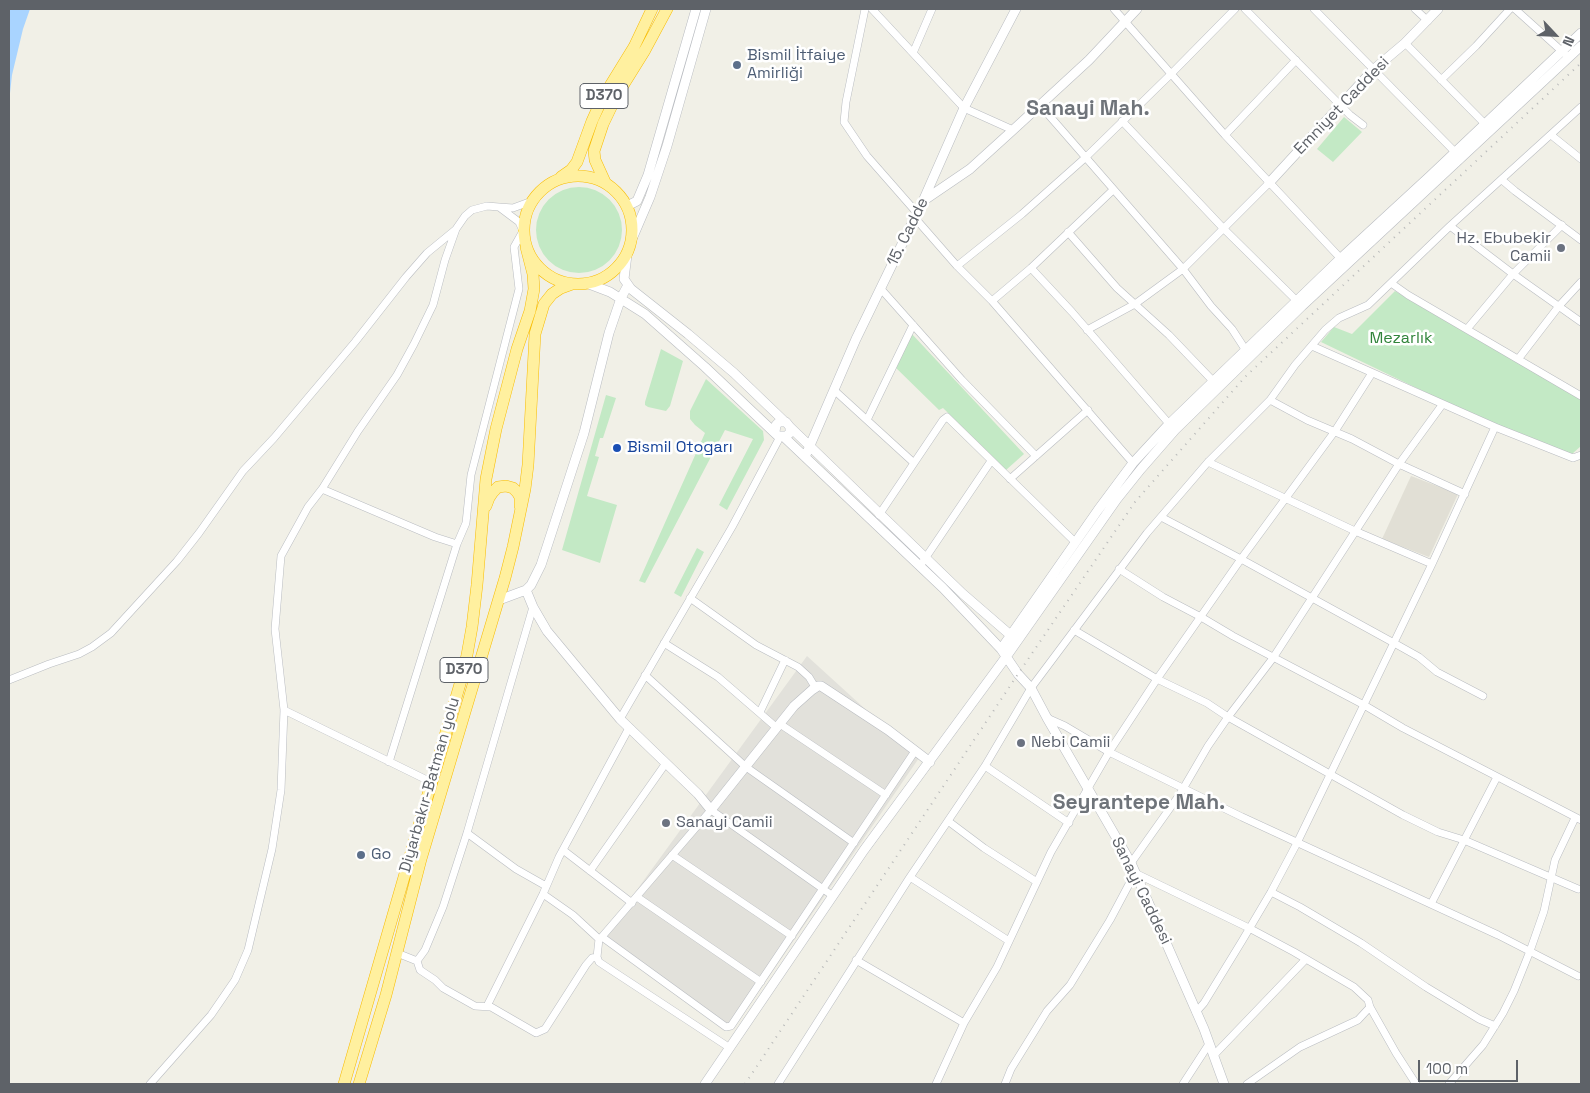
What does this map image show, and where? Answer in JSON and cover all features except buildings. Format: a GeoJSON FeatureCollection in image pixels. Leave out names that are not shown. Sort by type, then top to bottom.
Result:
{"type":"FeatureCollection","features":[{"type":"Feature","properties":{"kind":"highway","name":"D370"},"geometry":{"type":"LineString","coordinates":[[556,180],[571,170],[577,162],[602,99],[634,46],[652,9]]}},
{"type":"Feature","properties":{"kind":"highway","name":"D370"},"geometry":{"type":"LineString","coordinates":[[605,182],[595,160],[594,151],[600,132],[617,95],[645,50],[667,9]]}},
{"type":"Feature","properties":{"kind":"highway"},"geometry":{"type":"LineString","coordinates":[[572,175],[589,176],[605,182],[618,192],[627,206],[632,222],[632,239],[627,255],[617,268],[604,278],[588,284],[572,284],[557,281],[544,273],[533,261],[526,247],[523,231],[525,215],[532,201],[542,189],[556,180],[572,175]]}},
{"type":"Feature","properties":{"kind":"highway","name":"Diyarbakır-Batman yolu"},"geometry":{"type":"LineString","coordinates":[[344,1084],[467,655],[472,627],[486,479],[496,429],[517,349],[530,311],[534,289],[533,274],[526,247]]}},
{"type":"Feature","properties":{"kind":"highway","name":"Diyarbakır-Batman yolu"},"geometry":{"type":"LineString","coordinates":[[359,1084],[397,953],[421,859],[499,600],[520,516],[528,465],[535,334],[544,304],[552,294],[572,284]]}},
{"type":"Feature","properties":{"kind":"highway"},"geometry":{"type":"LineString","coordinates":[[482,521],[489,498],[498,487],[506,486],[517,492],[520,498],[520,516]]}},
{"type":"Feature","properties":{"kind":"street"},"geometry":{"type":"LineString","coordinates":[[627,206],[637,202],[648,175],[696,9]]}},
{"type":"Feature","properties":{"kind":"street"},"geometry":{"type":"LineString","coordinates":[[632,239],[650,197],[667,146],[706,9]]}},
{"type":"Feature","properties":{"kind":"street"},"geometry":{"type":"LineString","coordinates":[[865,9],[846,102],[844,122],[867,156],[957,266],[992,301],[1133,463]]}},
{"type":"Feature","properties":{"kind":"street"},"geometry":{"type":"LineString","coordinates":[[872,9],[964,108],[1013,130]]}},
{"type":"Feature","properties":{"kind":"street"},"geometry":{"type":"LineString","coordinates":[[912,53],[932,9]]}},
{"type":"Feature","properties":{"kind":"street"},"geometry":{"type":"LineString","coordinates":[[1114,9],[1269,183],[1344,261]]}},
{"type":"Feature","properties":{"kind":"street"},"geometry":{"type":"LineString","coordinates":[[923,201],[970,169],[1089,60],[1137,9]]}},
{"type":"Feature","properties":{"kind":"street"},"geometry":{"type":"LineString","coordinates":[[957,266],[1022,214],[1085,158],[1235,9]]}},
{"type":"Feature","properties":{"kind":"street"},"geometry":{"type":"LineString","coordinates":[[1245,9],[1363,126]]}},
{"type":"Feature","properties":{"kind":"street"},"geometry":{"type":"LineString","coordinates":[[1314,9],[1455,152]]}},
{"type":"Feature","properties":{"kind":"street"},"geometry":{"type":"LineString","coordinates":[[1415,9],[1428,21]]}},
{"type":"Feature","properties":{"kind":"street","name":"Emniyet Caddesi"},"geometry":{"type":"LineString","coordinates":[[1269,183],[1340,105],[1374,70],[1428,21],[1438,9]]}},
{"type":"Feature","properties":{"kind":"street"},"geometry":{"type":"LineString","coordinates":[[1441,80],[1510,9]]}},
{"type":"Feature","properties":{"kind":"street"},"geometry":{"type":"LineString","coordinates":[[1515,9],[1565,55]]}},
{"type":"Feature","properties":{"kind":"street","name":"15. Cadde"},"geometry":{"type":"LineString","coordinates":[[805,457],[964,108],[1012,11]]}},
{"type":"Feature","properties":{"kind":"street"},"geometry":{"type":"LineString","coordinates":[[705,1084],[864,850],[1006,657],[1014,638],[1075,542],[1133,463],[1299,303],[1565,55],[1581,33]]}},
{"type":"Feature","properties":{"kind":"street"},"geometry":{"type":"LineString","coordinates":[[1405,43],[1485,124]]}},
{"type":"Feature","properties":{"kind":"street"},"geometry":{"type":"LineString","coordinates":[[1344,261],[1485,124],[1565,55],[1581,46]]}},
{"type":"Feature","properties":{"kind":"street"},"geometry":{"type":"LineString","coordinates":[[1225,134],[1296,60]]}},
{"type":"Feature","properties":{"kind":"street"},"geometry":{"type":"LineString","coordinates":[[1040,105],[1183,269],[1211,306],[1232,329],[1245,349]]}},
{"type":"Feature","properties":{"kind":"street"},"geometry":{"type":"LineString","coordinates":[[778,1084],[856,960],[985,766],[1031,688],[1119,569],[1161,517],[1208,462],[1270,400],[1295,365],[1325,330],[1339,318],[1368,305],[1450,226],[1581,107]]}},
{"type":"Feature","properties":{"kind":"street"},"geometry":{"type":"LineString","coordinates":[[1122,121],[1299,303]]}},
{"type":"Feature","properties":{"kind":"street"},"geometry":{"type":"LineString","coordinates":[[1551,135],[1581,159]]}},
{"type":"Feature","properties":{"kind":"street"},"geometry":{"type":"LineString","coordinates":[[1502,180],[1581,240]]}},
{"type":"Feature","properties":{"kind":"street"},"geometry":{"type":"LineString","coordinates":[[1087,330],[1135,304],[1183,269],[1269,183]]}},
{"type":"Feature","properties":{"kind":"street"},"geometry":{"type":"LineString","coordinates":[[992,301],[1031,268],[1113,190]]}},
{"type":"Feature","properties":{"kind":"street"},"geometry":{"type":"LineString","coordinates":[[150,1084],[211,1015],[235,980],[248,950],[272,849],[280,790],[284,710],[275,629],[281,556],[308,508],[396,375],[414,344],[433,305],[456,230],[464,216],[472,210],[488,206],[513,208],[532,201]]}},
{"type":"Feature","properties":{"kind":"street"},"geometry":{"type":"LineString","coordinates":[[389,762],[457,544],[466,523],[471,475],[519,289],[514,247],[523,231],[519,222],[500,207]]}},
{"type":"Feature","properties":{"kind":"street"},"geometry":{"type":"LineString","coordinates":[[1467,329],[1513,274],[1562,225]]}},
{"type":"Feature","properties":{"kind":"street"},"geometry":{"type":"LineString","coordinates":[[1450,226],[1581,322]]}},
{"type":"Feature","properties":{"kind":"street"},"geometry":{"type":"LineString","coordinates":[[9,680],[79,654],[92,648],[111,633],[177,561],[243,472],[355,342],[406,277],[427,253],[456,230]]}},
{"type":"Feature","properties":{"kind":"street"},"geometry":{"type":"LineString","coordinates":[[1068,232],[1101,271],[1169,335],[1213,381]]}},
{"type":"Feature","properties":{"kind":"street"},"geometry":{"type":"LineString","coordinates":[[627,255],[624,279],[631,290],[688,334],[734,373],[810,446],[923,562]]}},
{"type":"Feature","properties":{"kind":"street"},"geometry":{"type":"LineString","coordinates":[[1031,268],[1172,427]]}},
{"type":"Feature","properties":{"kind":"street"},"geometry":{"type":"LineString","coordinates":[[1519,358],[1559,306],[1581,282]]}},
{"type":"Feature","properties":{"kind":"street"},"geometry":{"type":"LineString","coordinates":[[588,284],[621,298],[646,314],[923,562],[1014,638]]}},
{"type":"Feature","properties":{"kind":"street"},"geometry":{"type":"LineString","coordinates":[[1391,284],[1581,396]]}},
{"type":"Feature","properties":{"kind":"street"},"geometry":{"type":"LineString","coordinates":[[499,600],[526,590],[532,585],[541,565],[584,433],[609,333],[621,298],[628,285]]}},
{"type":"Feature","properties":{"kind":"street"},"geometry":{"type":"LineString","coordinates":[[880,289],[962,380],[1036,456]]}},
{"type":"Feature","properties":{"kind":"street"},"geometry":{"type":"LineString","coordinates":[[1001,649],[1014,638],[1172,427],[1245,349],[1299,303]]}},
{"type":"Feature","properties":{"kind":"street"},"geometry":{"type":"LineString","coordinates":[[867,420],[912,325]]}},
{"type":"Feature","properties":{"kind":"street"},"geometry":{"type":"LineString","coordinates":[[1312,346],[1495,427],[1573,458],[1581,455]]}},
{"type":"Feature","properties":{"kind":"street"},"geometry":{"type":"LineString","coordinates":[[936,1084],[964,1023],[996,967],[1051,852],[1109,752],[1157,678],[1335,431],[1372,373]]}},
{"type":"Feature","properties":{"kind":"street"},"geometry":{"type":"LineString","coordinates":[[834,390],[914,463]]}},
{"type":"Feature","properties":{"kind":"street"},"geometry":{"type":"LineString","coordinates":[[1270,400],[1307,420],[1335,431],[1399,464],[1464,494]]}},
{"type":"Feature","properties":{"kind":"street"},"geometry":{"type":"LineString","coordinates":[[1130,863],[1154,832],[1228,717],[1273,658],[1399,464],[1442,405]]}},
{"type":"Feature","properties":{"kind":"street"},"geometry":{"type":"LineString","coordinates":[[1010,480],[1088,410]]}},
{"type":"Feature","properties":{"kind":"street"},"geometry":{"type":"LineString","coordinates":[[879,515],[943,420],[947,417],[1075,542]]}},
{"type":"Feature","properties":{"kind":"street"},"geometry":{"type":"LineString","coordinates":[[780,435],[775,427],[777,423],[787,424]]}},
{"type":"Feature","properties":{"kind":"street"},"geometry":{"type":"LineString","coordinates":[[620,718],[732,527],[780,435],[790,432],[787,424]]}},
{"type":"Feature","properties":{"kind":"street"},"geometry":{"type":"LineString","coordinates":[[1196,1012],[1204,1003],[1271,892],[1297,843],[1432,564],[1495,427]]}},
{"type":"Feature","properties":{"kind":"street"},"geometry":{"type":"LineString","coordinates":[[923,562],[991,461]]}},
{"type":"Feature","properties":{"kind":"street"},"geometry":{"type":"LineString","coordinates":[[1208,462],[1355,531],[1432,564]]}},
{"type":"Feature","properties":{"kind":"street"},"geometry":{"type":"LineString","coordinates":[[322,489],[435,537],[457,544]]}},
{"type":"Feature","properties":{"kind":"street"},"geometry":{"type":"LineString","coordinates":[[1161,517],[1394,643],[1419,657],[1437,672],[1483,696]]}},
{"type":"Feature","properties":{"kind":"street","name":"Sanayi Caddesi"},"geometry":{"type":"LineString","coordinates":[[923,562],[1001,649],[1031,688],[1135,873],[1196,1012],[1224,1084]]}},
{"type":"Feature","properties":{"kind":"street"},"geometry":{"type":"LineString","coordinates":[[1119,569],[1163,597],[1201,616],[1273,658],[1578,819],[1555,860],[1544,911],[1514,991],[1483,1044],[1449,1084]]}},
{"type":"Feature","properties":{"kind":"street"},"geometry":{"type":"LineString","coordinates":[[526,590],[533,607],[547,631],[620,718],[698,794],[711,810],[833,896]]}},
{"type":"Feature","properties":{"kind":"street"},"geometry":{"type":"LineString","coordinates":[[690,598],[747,639],[802,670],[815,687]]}},
{"type":"Feature","properties":{"kind":"street"},"geometry":{"type":"LineString","coordinates":[[417,961],[425,950],[443,907],[467,834],[533,607]]}},
{"type":"Feature","properties":{"kind":"street"},"geometry":{"type":"LineString","coordinates":[[1074,630],[1157,678],[1207,703],[1330,775],[1438,832],[1464,840],[1578,889]]}},
{"type":"Feature","properties":{"kind":"street"},"geometry":{"type":"LineString","coordinates":[[664,643],[718,677],[778,726],[886,795]]}},
{"type":"Feature","properties":{"kind":"street"},"geometry":{"type":"LineString","coordinates":[[760,712],[785,660]]}},
{"type":"Feature","properties":{"kind":"street"},"geometry":{"type":"LineString","coordinates":[[645,675],[746,767],[854,843]]}},
{"type":"Feature","properties":{"kind":"street"},"geometry":{"type":"LineString","coordinates":[[730,1048],[599,962],[596,957],[601,938],[711,810],[794,706],[815,687],[821,686],[825,688],[888,730],[930,762]]}},
{"type":"Feature","properties":{"kind":"street"},"geometry":{"type":"LineString","coordinates":[[284,710],[431,782]]}},
{"type":"Feature","properties":{"kind":"street"},"geometry":{"type":"LineString","coordinates":[[1047,718],[1065,726],[1109,752],[1183,788],[1297,843],[1498,935],[1578,976]]}},
{"type":"Feature","properties":{"kind":"street"},"geometry":{"type":"LineString","coordinates":[[487,1006],[563,850],[629,728]]}},
{"type":"Feature","properties":{"kind":"street"},"geometry":{"type":"LineString","coordinates":[[542,894],[728,1027],[732,1025],[916,751]]}},
{"type":"Feature","properties":{"kind":"street"},"geometry":{"type":"LineString","coordinates":[[590,871],[666,763]]}},
{"type":"Feature","properties":{"kind":"street"},"geometry":{"type":"LineString","coordinates":[[985,766],[1069,823]]}},
{"type":"Feature","properties":{"kind":"street"},"geometry":{"type":"LineString","coordinates":[[1431,904],[1497,777]]}},
{"type":"Feature","properties":{"kind":"street"},"geometry":{"type":"LineString","coordinates":[[948,821],[984,848],[1037,882]]}},
{"type":"Feature","properties":{"kind":"street"},"geometry":{"type":"LineString","coordinates":[[467,834],[516,869],[546,886]]}},
{"type":"Feature","properties":{"kind":"street"},"geometry":{"type":"LineString","coordinates":[[563,850],[590,871],[761,982]]}},
{"type":"Feature","properties":{"kind":"street"},"geometry":{"type":"LineString","coordinates":[[672,855],[792,936]]}},
{"type":"Feature","properties":{"kind":"street"},"geometry":{"type":"LineString","coordinates":[[1005,1084],[1011,1069],[1047,1011],[1070,985],[1110,920],[1135,873],[1249,928],[1354,987],[1368,1000],[1396,1053],[1416,1084]]}},
{"type":"Feature","properties":{"kind":"street"},"geometry":{"type":"LineString","coordinates":[[910,878],[1009,941]]}},
{"type":"Feature","properties":{"kind":"street"},"geometry":{"type":"LineString","coordinates":[[1271,892],[1361,943],[1426,987],[1479,1019],[1495,1026]]}},
{"type":"Feature","properties":{"kind":"street"},"geometry":{"type":"LineString","coordinates":[[397,953],[417,961],[420,970],[443,988],[475,1006],[487,1006],[532,1032],[541,1032],[545,1029],[586,965],[592,958],[596,957]]}},
{"type":"Feature","properties":{"kind":"street"},"geometry":{"type":"LineString","coordinates":[[1214,1055],[1306,959]]}},
{"type":"Feature","properties":{"kind":"street"},"geometry":{"type":"LineString","coordinates":[[856,960],[964,1023]]}},
{"type":"Feature","properties":{"kind":"street"},"geometry":{"type":"LineString","coordinates":[[1247,1084],[1300,1047],[1358,1020],[1370,1006]]}},
{"type":"Feature","properties":{"kind":"street"},"geometry":{"type":"LineString","coordinates":[[1183,1084],[1209,1044]]}},
{"type":"Feature","properties":{"kind":"shaded area"},"geometry":{"type":"Polygon","coordinates":[[[1411,476],[1458,494],[1429,557],[1382,539],[1411,476]]]}},
{"type":"Feature","properties":{"kind":"shaded area"},"geometry":{"type":"Polygon","coordinates":[[[807,656],[919,758],[733,1029],[604,935],[807,656]]]}},
{"type":"Feature","properties":{"kind":"green space"},"geometry":{"type":"Polygon","coordinates":[[[1344,117],[1362,132],[1333,162],[1317,149],[1344,117]]]}},
{"type":"Feature","properties":{"kind":"green space"},"geometry":{"type":"Polygon","coordinates":[[[579,187],[596,190],[610,199],[619,213],[622,230],[619,247],[610,261],[596,270],[579,273],[562,270],[548,261],[539,247],[536,230],[539,213],[548,199],[562,190],[579,187]]]}},
{"type":"Feature","properties":{"kind":"green space","name":"Mezarlık"},"geometry":{"type":"Polygon","coordinates":[[[1395,291],[1581,399],[1581,446],[1572,454],[1481,419],[1321,342],[1334,327],[1352,334],[1395,291]]]}},
{"type":"Feature","properties":{"kind":"green space"},"geometry":{"type":"Polygon","coordinates":[[[911,333],[1024,454],[1006,470],[943,408],[939,410],[893,365],[911,333]]]}},
{"type":"Feature","properties":{"kind":"green space"},"geometry":{"type":"Polygon","coordinates":[[[661,349],[683,361],[670,406],[666,411],[645,405],[661,349]]]}},
{"type":"Feature","properties":{"kind":"green space"},"geometry":{"type":"Polygon","coordinates":[[[706,379],[763,431],[764,440],[727,510],[719,505],[753,439],[725,430],[645,583],[639,581],[705,433],[690,419],[690,411],[706,379]]]}},
{"type":"Feature","properties":{"kind":"green space"},"geometry":{"type":"Polygon","coordinates":[[[606,395],[616,398],[603,438],[600,438],[595,456],[599,457],[587,496],[617,505],[600,563],[562,550],[606,395]]]}},
{"type":"Feature","properties":{"kind":"green space"},"geometry":{"type":"Polygon","coordinates":[[[697,548],[704,552],[681,597],[674,593],[697,548]]]}},
{"type":"Feature","properties":{"kind":"water"},"geometry":{"type":"Polygon","coordinates":[[[9,9],[30,9],[12,75],[9,102],[9,9]]]}},
{"type":"Feature","properties":{"kind":"railway"},"geometry":{"type":"LineString","coordinates":[[745,1084],[1135,502],[1245,377],[1581,63]]}},
{"type":"Feature","properties":{"kind":"place","name":"Bismil İtfaiye Amirliği"},"geometry":{"type":"Point","coordinates":[737,65]}},
{"type":"Feature","properties":{"kind":"place","name":"Hz. Ebubekir Camii"},"geometry":{"type":"Point","coordinates":[1561,248]}},
{"type":"Feature","properties":{"kind":"place","name":"Bismil Otogarı"},"geometry":{"type":"Point","coordinates":[617,448]}},
{"type":"Feature","properties":{"kind":"place","name":"Nebi Camii"},"geometry":{"type":"Point","coordinates":[1021,743]}},
{"type":"Feature","properties":{"kind":"place","name":"Sanayi Camii"},"geometry":{"type":"Point","coordinates":[666,823]}},
{"type":"Feature","properties":{"kind":"place","name":"Go"},"geometry":{"type":"Point","coordinates":[361,855]}},
{"type":"Feature","properties":{"kind":"district","name":"Sanayi Mah."},"geometry":{"type":"Point","coordinates":[1088,109]}},
{"type":"Feature","properties":{"kind":"district","name":"Seyrantepe Mah."},"geometry":{"type":"Point","coordinates":[1139,803]}}]}
